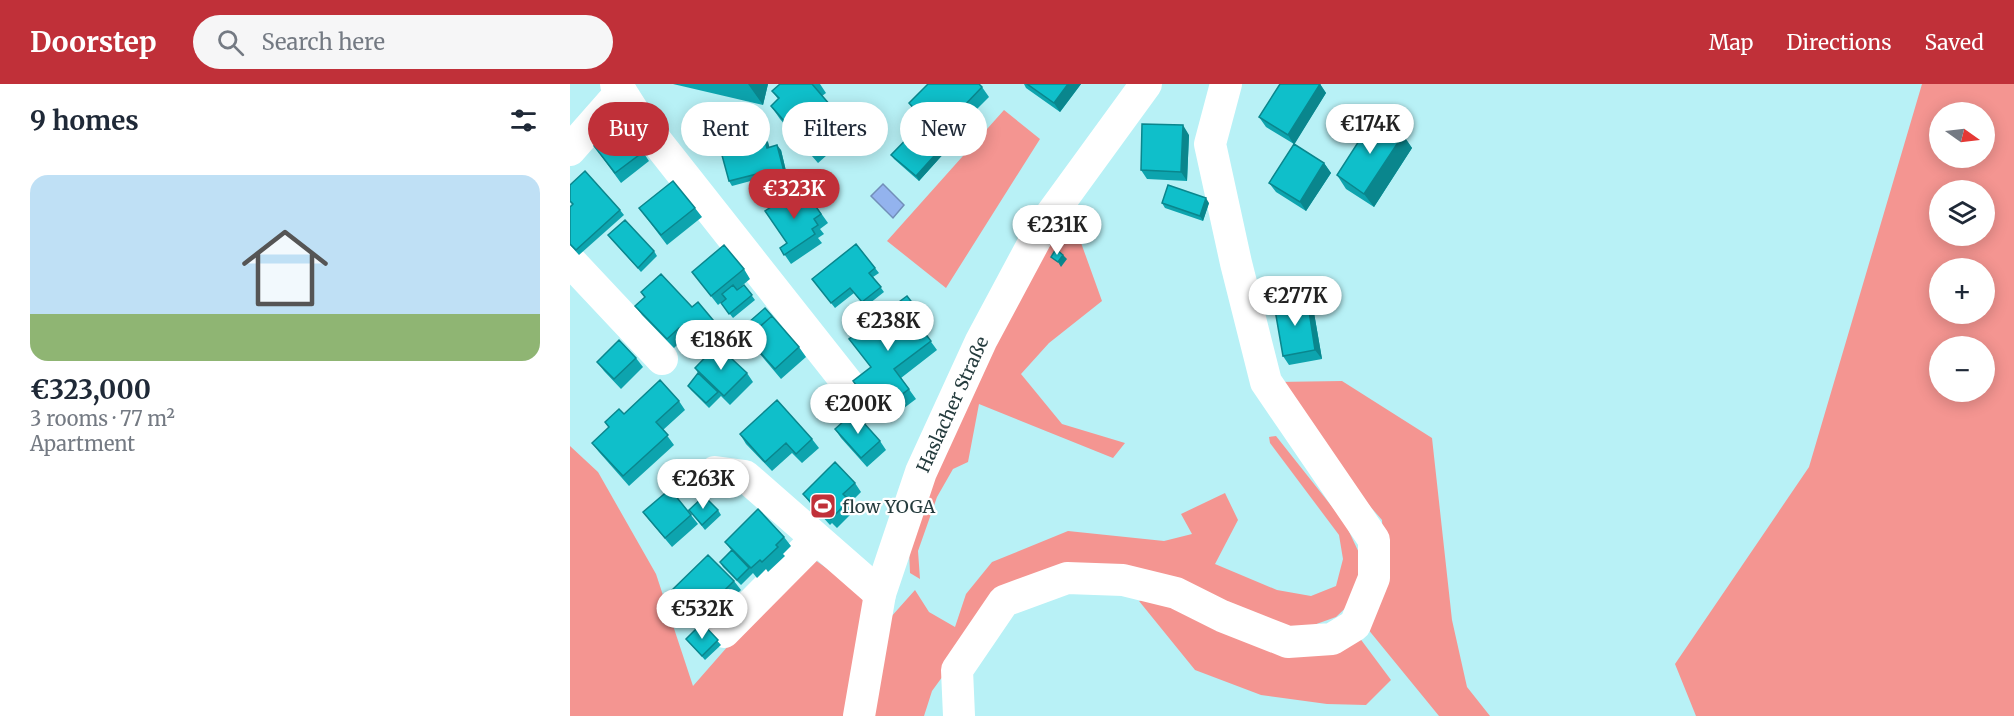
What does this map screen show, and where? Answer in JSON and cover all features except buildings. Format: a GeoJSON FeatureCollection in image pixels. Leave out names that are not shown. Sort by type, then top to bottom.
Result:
{"type":"FeatureCollection","features":[{"type":"Feature","properties":{"kind":"street","name":"Haslacher Straße"},"geometry":{"type":"LineString","coordinates":[[859,716],[880,594],[921,472],[981,341],[1042,227],[1146,84]]}},
{"type":"Feature","properties":{"kind":"street"},"geometry":{"type":"LineString","coordinates":[[959,716],[957,670],[1004,601],[1067,579],[1123,580],[1176,593],[1222,616],[1288,642],[1332,639],[1355,625],[1374,578],[1374,540],[1266,382],[1236,263],[1210,144],[1226,84]]}},
{"type":"Feature","properties":{"kind":"street"},"geometry":{"type":"LineString","coordinates":[[570,150],[619,88],[635,114],[856,394]]}},
{"type":"Feature","properties":{"kind":"street"},"geometry":{"type":"LineString","coordinates":[[570,261],[662,358]]}},
{"type":"Feature","properties":{"kind":"street"},"geometry":{"type":"LineString","coordinates":[[715,472],[745,476],[880,594]]}},
{"type":"Feature","properties":{"kind":"street"},"geometry":{"type":"LineString","coordinates":[[724,632],[816,539]]}},
{"type":"Feature","properties":{"kind":"shaded area"},"geometry":{"type":"Polygon","coordinates":[[[1922,84],[2014,84],[2014,716],[1696,716],[1675,664],[1809,467],[1922,84]]]}},
{"type":"Feature","properties":{"kind":"shaded area"},"geometry":{"type":"Polygon","coordinates":[[[1004,110],[1040,139],[946,288],[887,241],[963,156],[987,156],[987,129],[1004,110]]]}},
{"type":"Feature","properties":{"kind":"shaded area"},"geometry":{"type":"Polygon","coordinates":[[[1071,215],[1102,301],[1049,343],[1021,374],[1062,424],[1125,443],[1113,458],[979,404],[968,462],[953,469],[937,497],[918,551],[920,579],[910,573],[909,549],[942,456],[1027,279],[1071,215]]]}},
{"type":"Feature","properties":{"kind":"shaded area"},"geometry":{"type":"Polygon","coordinates":[[[1342,381],[1432,438],[1452,620],[1467,687],[1490,716],[1439,716],[1367,628],[1385,588],[1382,520],[1321,450],[1276,382],[1342,381]]]}},
{"type":"Feature","properties":{"kind":"shaded area"},"geometry":{"type":"Polygon","coordinates":[[[1276,436],[1345,523],[1361,557],[1357,597],[1336,617],[1308,627],[1268,626],[1044,576],[948,669],[932,691],[924,716],[869,716],[890,618],[915,590],[929,612],[955,627],[966,594],[992,562],[1068,531],[1164,541],[1192,534],[1181,514],[1225,493],[1238,520],[1215,564],[1277,590],[1311,596],[1336,586],[1343,559],[1339,535],[1270,443],[1269,437],[1276,436]]]}},
{"type":"Feature","properties":{"kind":"shaded area"},"geometry":{"type":"Polygon","coordinates":[[[570,446],[598,472],[656,574],[693,686],[808,555],[870,599],[845,716],[570,716],[570,446]]]}},
{"type":"Feature","properties":{"kind":"shaded area"},"geometry":{"type":"Polygon","coordinates":[[[1157,595],[1220,622],[1359,637],[1391,680],[1366,705],[1327,704],[1261,695],[1195,670],[1139,601],[1157,595]]]}},
{"type":"Feature","properties":{"kind":"water"},"geometry":{"type":"Polygon","coordinates":[[[883,184],[904,205],[893,218],[871,196],[883,184]]]}},
{"type":"Feature","properties":{"kind":"place","name":"flow YOGA"},"geometry":{"type":"Point","coordinates":[823,506]}}]}
